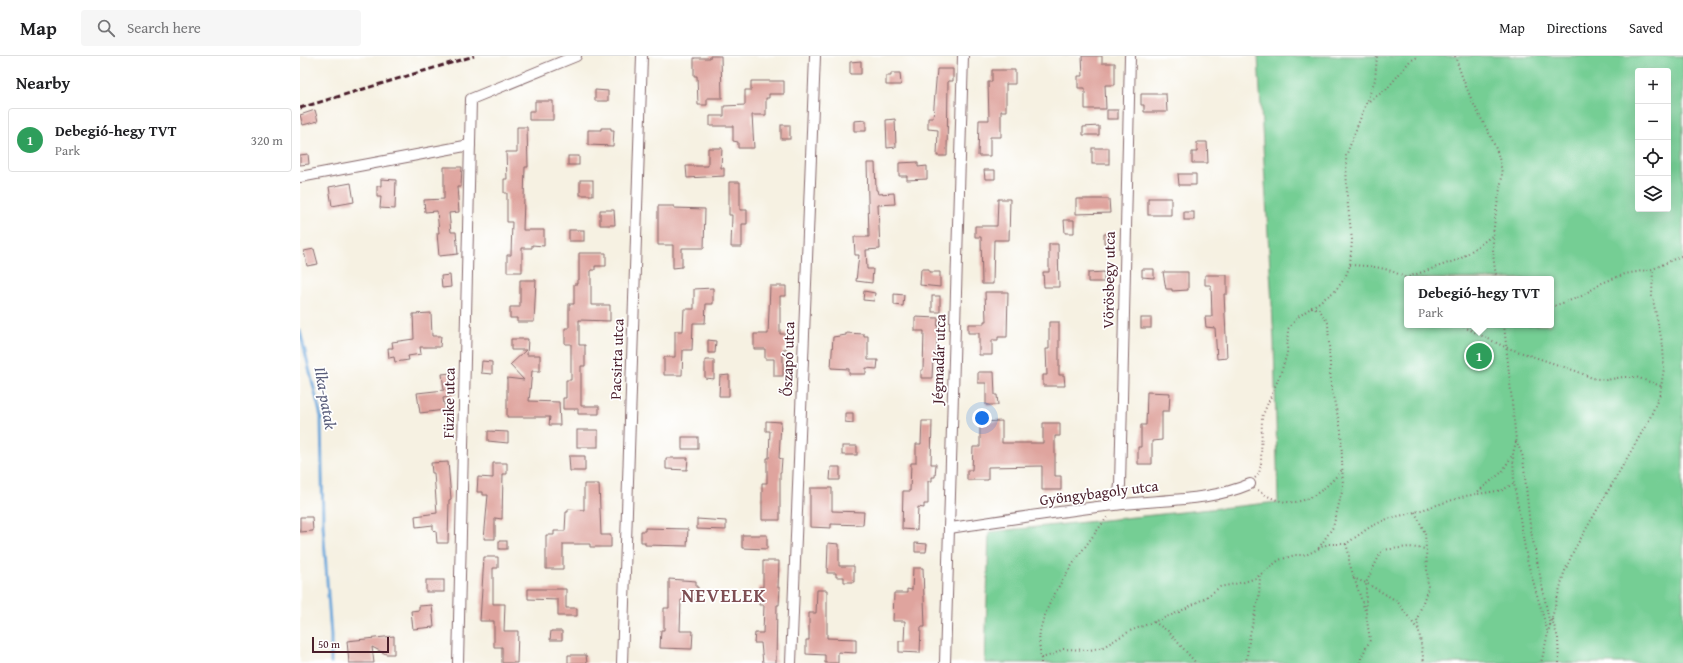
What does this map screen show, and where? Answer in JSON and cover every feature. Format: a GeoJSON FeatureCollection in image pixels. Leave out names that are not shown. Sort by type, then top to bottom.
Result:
{"type":"FeatureCollection","features":[{"type":"Feature","properties":{"kind":"street","name":"Füzike utca"},"geometry":{"type":"LineString","coordinates":[[458,663],[471,99],[576,56]]}},
{"type":"Feature","properties":{"kind":"street","name":"Pacsirta utca"},"geometry":{"type":"LineString","coordinates":[[622,663],[642,56]]}},
{"type":"Feature","properties":{"kind":"street","name":"Őszapó utca"},"geometry":{"type":"LineString","coordinates":[[791,663],[815,56]]}},
{"type":"Feature","properties":{"kind":"street","name":"Jégmadár utca"},"geometry":{"type":"LineString","coordinates":[[945,663],[963,56]]}},
{"type":"Feature","properties":{"kind":"street","name":"Vörösbegy utca"},"geometry":{"type":"LineString","coordinates":[[1117,504],[1120,485],[1130,56]]}},
{"type":"Feature","properties":{"kind":"street"},"geometry":{"type":"LineString","coordinates":[[300,177],[470,145]]}},
{"type":"Feature","properties":{"kind":"street","name":"Gyöngybagoly utca"},"geometry":{"type":"LineString","coordinates":[[950,528],[1117,504],[1194,498],[1236,490],[1250,484]]}},
{"type":"Feature","properties":{"kind":"path"},"geometry":{"type":"LineString","coordinates":[[1342,470],[1327,487],[1315,496],[1302,502],[1290,502],[1274,499],[1250,484],[1259,474],[1261,463],[1262,417],[1280,375],[1287,354],[1288,329],[1298,317],[1335,291],[1345,278],[1350,265],[1352,240],[1347,197],[1346,156],[1375,80],[1377,56]]}},
{"type":"Feature","properties":{"kind":"path"},"geometry":{"type":"LineString","coordinates":[[1366,102],[1386,90],[1410,61],[1420,56]]}},
{"type":"Feature","properties":{"kind":"path"},"geometry":{"type":"LineString","coordinates":[[1456,56],[1468,91],[1498,152],[1502,168],[1502,177],[1492,236],[1493,262],[1496,276]]}},
{"type":"Feature","properties":{"kind":"path"},"geometry":{"type":"LineString","coordinates":[[1414,276],[1460,259],[1492,236]]}},
{"type":"Feature","properties":{"kind":"path"},"geometry":{"type":"LineString","coordinates":[[1554,306],[1580,296],[1602,283],[1625,274],[1653,269],[1683,255]]}},
{"type":"Feature","properties":{"kind":"path"},"geometry":{"type":"LineString","coordinates":[[1350,265],[1378,266],[1398,273],[1404,278]]}},
{"type":"Feature","properties":{"kind":"path"},"geometry":{"type":"LineString","coordinates":[[1541,663],[1564,573],[1574,550],[1649,420],[1661,386],[1664,368],[1663,346],[1652,296],[1653,269]]}},
{"type":"Feature","properties":{"kind":"path"},"geometry":{"type":"LineString","coordinates":[[1311,307],[1319,310],[1328,323],[1331,388],[1341,430],[1343,488],[1333,527],[1317,550]]}},
{"type":"Feature","properties":{"kind":"path"},"geometry":{"type":"LineString","coordinates":[[1466,328],[1505,347],[1576,371],[1592,378],[1606,380],[1623,377],[1636,377],[1661,386]]}},
{"type":"Feature","properties":{"kind":"path"},"geometry":{"type":"LineString","coordinates":[[1504,328],[1516,440],[1523,457],[1530,526],[1550,625]]}},
{"type":"Feature","properties":{"kind":"path"},"geometry":{"type":"LineString","coordinates":[[1516,440],[1513,453],[1514,483],[1527,560],[1548,633]]}},
{"type":"Feature","properties":{"kind":"path"},"geometry":{"type":"LineString","coordinates":[[1475,495],[1502,472],[1513,453]]}},
{"type":"Feature","properties":{"kind":"path"},"geometry":{"type":"LineString","coordinates":[[1041,658],[1052,655],[1063,649],[1090,650],[1103,647],[1130,631],[1179,612],[1205,598],[1220,587],[1244,582],[1260,576],[1280,560],[1295,555],[1306,555],[1328,544],[1346,544],[1387,519],[1415,512],[1436,504],[1502,490],[1514,483]]}},
{"type":"Feature","properties":{"kind":"path"},"geometry":{"type":"LineString","coordinates":[[1041,663],[1039,633],[1052,598],[1089,541],[1117,504]]}},
{"type":"Feature","properties":{"kind":"path"},"geometry":{"type":"LineString","coordinates":[[1415,512],[1425,533],[1426,549],[1428,588],[1417,619],[1424,663]]}},
{"type":"Feature","properties":{"kind":"path"},"geometry":{"type":"LineString","coordinates":[[1346,544],[1354,578],[1366,614]]}},
{"type":"Feature","properties":{"kind":"path"},"geometry":{"type":"LineString","coordinates":[[1361,663],[1361,658],[1370,640],[1366,614],[1366,583],[1382,550],[1409,547],[1426,549]]}},
{"type":"Feature","properties":{"kind":"path"},"geometry":{"type":"LineString","coordinates":[[1246,663],[1250,634],[1259,596],[1260,576]]}},
{"type":"Feature","properties":{"kind":"path"},"geometry":{"type":"LineString","coordinates":[[1354,578],[1366,583],[1397,601],[1418,630]]}},
{"type":"Feature","properties":{"kind":"path"},"geometry":{"type":"LineString","coordinates":[[1552,618],[1558,638],[1559,663]]}},
{"type":"Feature","properties":{"kind":"path"},"geometry":{"type":"LineString","coordinates":[[1154,622],[1168,631],[1196,663]]}},
{"type":"Feature","properties":{"kind":"green space"},"geometry":{"type":"Polygon","coordinates":[[[1258,56],[1683,56],[1683,663],[985,663],[989,532],[1278,502],[1274,341],[1258,56]]]}},
{"type":"Feature","properties":{"kind":"building"},"geometry":{"type":"Polygon","coordinates":[[[710,56],[721,56],[722,98],[707,98],[707,105],[698,105],[697,76],[694,76],[694,58],[710,58],[710,56]]]}},
{"type":"Feature","properties":{"kind":"building"},"geometry":{"type":"Polygon","coordinates":[[[1082,56],[1102,56],[1102,63],[1115,63],[1115,85],[1105,85],[1106,109],[1085,109],[1085,88],[1078,88],[1078,76],[1083,76],[1082,56]]]}},
{"type":"Feature","properties":{"kind":"building"},"geometry":{"type":"Polygon","coordinates":[[[861,61],[861,74],[850,74],[850,62],[861,61]]]}},
{"type":"Feature","properties":{"kind":"building"},"geometry":{"type":"Polygon","coordinates":[[[937,69],[953,69],[953,81],[948,81],[947,156],[937,156],[938,130],[928,129],[928,118],[933,118],[937,69]]]}},
{"type":"Feature","properties":{"kind":"building"},"geometry":{"type":"Polygon","coordinates":[[[992,70],[1015,70],[1015,84],[1006,84],[1006,111],[1001,111],[1001,137],[990,137],[990,156],[978,156],[979,120],[989,120],[988,82],[992,82],[992,70]]]}},
{"type":"Feature","properties":{"kind":"building"},"geometry":{"type":"Polygon","coordinates":[[[891,73],[900,73],[901,85],[886,85],[886,76],[891,76],[891,73]]]}},
{"type":"Feature","properties":{"kind":"building"},"geometry":{"type":"Polygon","coordinates":[[[751,81],[784,81],[784,94],[769,94],[769,98],[766,98],[766,115],[752,115],[754,148],[738,148],[738,142],[733,141],[733,126],[710,126],[710,116],[724,116],[724,106],[745,105],[745,90],[751,90],[751,81]]]}},
{"type":"Feature","properties":{"kind":"building"},"geometry":{"type":"Polygon","coordinates":[[[595,90],[608,91],[608,101],[595,101],[595,90]]]}},
{"type":"Feature","properties":{"kind":"building"},"geometry":{"type":"Polygon","coordinates":[[[1141,94],[1166,94],[1167,112],[1144,112],[1144,105],[1141,105],[1141,94]]]}},
{"type":"Feature","properties":{"kind":"building"},"geometry":{"type":"Polygon","coordinates":[[[535,101],[553,101],[553,120],[529,120],[529,111],[535,111],[535,101]]]}},
{"type":"Feature","properties":{"kind":"building"},"geometry":{"type":"Polygon","coordinates":[[[315,110],[318,121],[303,125],[300,115],[315,110]]]}},
{"type":"Feature","properties":{"kind":"building"},"geometry":{"type":"Polygon","coordinates":[[[1107,110],[1118,110],[1118,119],[1107,119],[1107,110]]]}},
{"type":"Feature","properties":{"kind":"building"},"geometry":{"type":"Polygon","coordinates":[[[895,119],[896,147],[887,148],[886,120],[895,119]]]}},
{"type":"Feature","properties":{"kind":"building"},"geometry":{"type":"Polygon","coordinates":[[[866,120],[866,131],[854,131],[854,121],[866,120]]]}},
{"type":"Feature","properties":{"kind":"building"},"geometry":{"type":"Polygon","coordinates":[[[781,125],[790,125],[790,139],[781,139],[781,125]]]}},
{"type":"Feature","properties":{"kind":"building"},"geometry":{"type":"Polygon","coordinates":[[[1099,126],[1099,135],[1083,135],[1083,127],[1099,126]]]}},
{"type":"Feature","properties":{"kind":"building"},"geometry":{"type":"Polygon","coordinates":[[[517,127],[527,127],[528,167],[525,167],[523,230],[544,230],[544,246],[532,245],[532,248],[522,248],[522,272],[507,272],[507,255],[511,255],[512,222],[507,222],[507,193],[504,193],[504,179],[507,179],[506,152],[517,152],[517,127]]]}},
{"type":"Feature","properties":{"kind":"building"},"geometry":{"type":"Polygon","coordinates":[[[601,128],[611,128],[611,130],[614,130],[613,146],[588,145],[588,130],[601,130],[601,128]]]}},
{"type":"Feature","properties":{"kind":"building"},"geometry":{"type":"Polygon","coordinates":[[[1197,142],[1207,142],[1208,163],[1192,163],[1192,152],[1197,152],[1197,142]]]}},
{"type":"Feature","properties":{"kind":"building"},"geometry":{"type":"Polygon","coordinates":[[[708,148],[722,148],[721,168],[724,168],[724,176],[687,178],[686,166],[708,166],[708,148]]]}},
{"type":"Feature","properties":{"kind":"building"},"geometry":{"type":"Polygon","coordinates":[[[1092,148],[1109,148],[1109,164],[1092,164],[1092,148]]]}},
{"type":"Feature","properties":{"kind":"building"},"geometry":{"type":"Polygon","coordinates":[[[308,154],[309,164],[300,165],[300,155],[308,154]]]}},
{"type":"Feature","properties":{"kind":"building"},"geometry":{"type":"Polygon","coordinates":[[[568,156],[579,156],[579,165],[568,165],[568,156]]]}},
{"type":"Feature","properties":{"kind":"building"},"geometry":{"type":"Polygon","coordinates":[[[918,162],[918,167],[927,166],[927,179],[907,180],[907,176],[899,176],[899,163],[918,162]]]}},
{"type":"Feature","properties":{"kind":"building"},"geometry":{"type":"Polygon","coordinates":[[[867,163],[875,163],[876,190],[878,194],[894,193],[895,204],[878,205],[880,249],[866,250],[867,269],[873,269],[872,283],[856,281],[859,255],[855,255],[854,237],[869,237],[867,163]]]}},
{"type":"Feature","properties":{"kind":"building"},"geometry":{"type":"Polygon","coordinates":[[[444,167],[462,167],[461,187],[457,187],[459,212],[449,213],[451,232],[456,232],[458,254],[439,256],[437,211],[425,212],[424,200],[444,199],[444,167]]]}},
{"type":"Feature","properties":{"kind":"building"},"geometry":{"type":"Polygon","coordinates":[[[984,170],[995,170],[995,179],[985,179],[984,170]]]}},
{"type":"Feature","properties":{"kind":"building"},"geometry":{"type":"Polygon","coordinates":[[[1178,174],[1196,174],[1196,185],[1179,185],[1178,174]]]}},
{"type":"Feature","properties":{"kind":"building"},"geometry":{"type":"Polygon","coordinates":[[[381,179],[396,180],[395,209],[380,208],[381,197],[377,197],[377,186],[381,186],[381,179]]]}},
{"type":"Feature","properties":{"kind":"building"},"geometry":{"type":"Polygon","coordinates":[[[580,180],[593,180],[593,195],[580,195],[580,180]]]}},
{"type":"Feature","properties":{"kind":"building"},"geometry":{"type":"Polygon","coordinates":[[[729,182],[740,182],[740,210],[747,210],[747,224],[742,224],[742,247],[731,247],[732,215],[729,215],[729,182]]]}},
{"type":"Feature","properties":{"kind":"building"},"geometry":{"type":"Polygon","coordinates":[[[351,183],[354,202],[332,206],[329,187],[351,183]]]}},
{"type":"Feature","properties":{"kind":"building"},"geometry":{"type":"Polygon","coordinates":[[[1148,198],[1171,198],[1171,215],[1148,215],[1148,198]]]}},
{"type":"Feature","properties":{"kind":"building"},"geometry":{"type":"Polygon","coordinates":[[[998,199],[1010,199],[1009,240],[994,240],[993,284],[982,284],[981,237],[975,237],[975,226],[997,226],[998,199]]]}},
{"type":"Feature","properties":{"kind":"building"},"geometry":{"type":"Polygon","coordinates":[[[1076,199],[1109,199],[1110,213],[1076,214],[1076,199]]]}},
{"type":"Feature","properties":{"kind":"building"},"geometry":{"type":"Polygon","coordinates":[[[658,206],[705,209],[704,248],[682,248],[682,267],[673,268],[673,245],[658,245],[658,206]]]}},
{"type":"Feature","properties":{"kind":"building"},"geometry":{"type":"Polygon","coordinates":[[[600,210],[614,210],[615,225],[600,225],[600,210]]]}},
{"type":"Feature","properties":{"kind":"building"},"geometry":{"type":"Polygon","coordinates":[[[1184,212],[1194,212],[1194,220],[1184,220],[1184,212]]]}},
{"type":"Feature","properties":{"kind":"building"},"geometry":{"type":"Polygon","coordinates":[[[1064,220],[1074,220],[1074,233],[1065,233],[1064,220]]]}},
{"type":"Feature","properties":{"kind":"building"},"geometry":{"type":"Polygon","coordinates":[[[569,230],[584,230],[584,241],[569,241],[569,230]]]}},
{"type":"Feature","properties":{"kind":"building"},"geometry":{"type":"Polygon","coordinates":[[[1104,234],[1114,234],[1114,242],[1104,243],[1104,234]]]}},
{"type":"Feature","properties":{"kind":"building"},"geometry":{"type":"Polygon","coordinates":[[[1049,244],[1058,244],[1059,287],[1044,287],[1043,272],[1049,272],[1049,244]]]}},
{"type":"Feature","properties":{"kind":"building"},"geometry":{"type":"Polygon","coordinates":[[[314,249],[318,264],[307,266],[304,251],[314,249]]]}},
{"type":"Feature","properties":{"kind":"building"},"geometry":{"type":"Polygon","coordinates":[[[579,253],[606,253],[606,266],[595,266],[595,270],[591,270],[591,305],[610,305],[610,321],[579,320],[579,345],[585,345],[585,366],[581,366],[581,406],[599,406],[599,414],[578,414],[578,409],[563,409],[563,398],[566,398],[566,380],[571,380],[571,344],[565,344],[565,328],[569,328],[569,304],[574,304],[574,284],[577,284],[577,280],[579,280],[579,253]]]}},
{"type":"Feature","properties":{"kind":"building"},"geometry":{"type":"Polygon","coordinates":[[[921,269],[929,269],[929,272],[940,272],[940,287],[920,285],[921,269]]]}},
{"type":"Feature","properties":{"kind":"building"},"geometry":{"type":"Polygon","coordinates":[[[1142,269],[1154,269],[1154,278],[1142,277],[1142,269]]]}},
{"type":"Feature","properties":{"kind":"building"},"geometry":{"type":"Polygon","coordinates":[[[1104,272],[1104,282],[1088,282],[1088,273],[1104,272]]]}},
{"type":"Feature","properties":{"kind":"building"},"geometry":{"type":"Polygon","coordinates":[[[1163,272],[1188,272],[1188,290],[1172,291],[1172,289],[1166,289],[1163,272]]]}},
{"type":"Feature","properties":{"kind":"building"},"geometry":{"type":"Polygon","coordinates":[[[450,275],[451,287],[442,288],[441,276],[450,275]]]}},
{"type":"Feature","properties":{"kind":"building"},"geometry":{"type":"Polygon","coordinates":[[[1205,275],[1227,275],[1227,294],[1224,294],[1227,358],[1217,359],[1215,328],[1206,327],[1205,317],[1212,317],[1211,285],[1205,285],[1205,275]]]}},
{"type":"Feature","properties":{"kind":"building"},"geometry":{"type":"Polygon","coordinates":[[[520,280],[536,280],[534,322],[517,322],[517,318],[510,318],[510,307],[520,307],[520,280]]]}},
{"type":"Feature","properties":{"kind":"building"},"geometry":{"type":"Polygon","coordinates":[[[770,286],[786,286],[786,296],[780,296],[780,334],[786,334],[786,349],[783,349],[783,376],[774,376],[774,359],[765,359],[765,349],[754,349],[754,334],[768,334],[770,286]]]}},
{"type":"Feature","properties":{"kind":"building"},"geometry":{"type":"Polygon","coordinates":[[[713,288],[713,304],[706,304],[705,323],[693,323],[692,350],[683,350],[682,375],[664,375],[664,357],[675,357],[675,331],[683,331],[684,309],[694,309],[694,289],[713,288]]]}},
{"type":"Feature","properties":{"kind":"building"},"geometry":{"type":"Polygon","coordinates":[[[864,291],[875,293],[874,301],[863,300],[864,291]]]}},
{"type":"Feature","properties":{"kind":"building"},"geometry":{"type":"Polygon","coordinates":[[[985,292],[1008,292],[1007,337],[998,337],[998,340],[992,340],[992,355],[979,355],[979,333],[968,333],[968,324],[984,324],[984,321],[986,321],[985,292]]]}},
{"type":"Feature","properties":{"kind":"building"},"geometry":{"type":"Polygon","coordinates":[[[894,294],[904,295],[903,306],[894,305],[894,294]]]}},
{"type":"Feature","properties":{"kind":"building"},"geometry":{"type":"Polygon","coordinates":[[[932,296],[940,296],[940,312],[932,312],[932,296]]]}},
{"type":"Feature","properties":{"kind":"building"},"geometry":{"type":"Polygon","coordinates":[[[431,313],[432,336],[441,336],[440,347],[420,347],[421,354],[408,356],[409,360],[395,362],[394,357],[389,358],[388,348],[393,348],[392,342],[414,339],[413,314],[431,313]]]}},
{"type":"Feature","properties":{"kind":"building"},"geometry":{"type":"Polygon","coordinates":[[[915,317],[938,318],[936,360],[933,359],[932,378],[921,378],[921,370],[923,370],[924,331],[915,331],[915,317]]]}},
{"type":"Feature","properties":{"kind":"building"},"geometry":{"type":"Polygon","coordinates":[[[1141,318],[1151,318],[1151,328],[1141,328],[1141,318]]]}},
{"type":"Feature","properties":{"kind":"building"},"geometry":{"type":"Polygon","coordinates":[[[1049,322],[1059,322],[1059,375],[1064,375],[1065,386],[1043,386],[1043,375],[1047,375],[1046,349],[1049,349],[1049,322]]]}},
{"type":"Feature","properties":{"kind":"building"},"geometry":{"type":"Polygon","coordinates":[[[846,333],[864,334],[864,336],[868,336],[868,360],[878,360],[877,369],[866,368],[866,374],[849,374],[849,369],[831,368],[833,337],[846,335],[846,333]]]}},
{"type":"Feature","properties":{"kind":"building"},"geometry":{"type":"Polygon","coordinates":[[[511,339],[528,339],[527,355],[540,355],[540,371],[532,371],[529,401],[559,402],[560,425],[549,425],[550,417],[507,417],[507,378],[524,380],[510,365],[526,350],[511,350],[511,339]]]}},
{"type":"Feature","properties":{"kind":"building"},"geometry":{"type":"Polygon","coordinates":[[[708,340],[716,341],[715,353],[708,353],[708,340]]]}},
{"type":"Feature","properties":{"kind":"building"},"geometry":{"type":"Polygon","coordinates":[[[705,360],[714,360],[714,379],[705,378],[705,360]]]}},
{"type":"Feature","properties":{"kind":"building"},"geometry":{"type":"Polygon","coordinates":[[[482,361],[492,362],[492,374],[481,373],[482,361]]]}},
{"type":"Feature","properties":{"kind":"building"},"geometry":{"type":"Polygon","coordinates":[[[978,372],[994,372],[995,395],[997,395],[998,405],[986,405],[986,383],[978,383],[978,372]]]}},
{"type":"Feature","properties":{"kind":"building"},"geometry":{"type":"Polygon","coordinates":[[[451,373],[454,396],[443,398],[445,410],[420,413],[417,393],[444,390],[442,374],[451,373]]]}},
{"type":"Feature","properties":{"kind":"building"},"geometry":{"type":"Polygon","coordinates":[[[729,375],[729,396],[719,396],[720,376],[729,375]]]}},
{"type":"Feature","properties":{"kind":"building"},"geometry":{"type":"Polygon","coordinates":[[[1147,392],[1170,393],[1169,411],[1162,411],[1162,440],[1152,441],[1152,464],[1138,464],[1138,447],[1141,447],[1141,425],[1146,425],[1147,392]]]}},
{"type":"Feature","properties":{"kind":"building"},"geometry":{"type":"Polygon","coordinates":[[[845,413],[853,413],[853,423],[845,422],[845,413]]]}},
{"type":"Feature","properties":{"kind":"building"},"geometry":{"type":"Polygon","coordinates":[[[766,421],[781,422],[779,458],[782,459],[780,472],[780,520],[762,520],[762,483],[767,483],[767,458],[769,458],[770,431],[766,431],[766,421]]]}},
{"type":"Feature","properties":{"kind":"building"},"geometry":{"type":"Polygon","coordinates":[[[922,421],[932,421],[931,464],[936,464],[935,477],[932,477],[932,481],[928,481],[928,504],[924,504],[924,508],[918,507],[917,530],[902,529],[903,491],[910,491],[911,463],[916,463],[916,444],[921,444],[922,421]]]}},
{"type":"Feature","properties":{"kind":"building"},"geometry":{"type":"Polygon","coordinates":[[[1002,421],[1002,443],[1043,443],[1043,423],[1060,423],[1060,436],[1055,436],[1055,476],[1061,476],[1061,490],[1042,490],[1042,466],[988,467],[988,480],[967,480],[967,470],[972,470],[973,447],[980,447],[980,422],[1002,421]]]}},
{"type":"Feature","properties":{"kind":"building"},"geometry":{"type":"Polygon","coordinates":[[[577,430],[598,430],[598,447],[577,447],[577,430]]]}},
{"type":"Feature","properties":{"kind":"building"},"geometry":{"type":"Polygon","coordinates":[[[488,431],[508,432],[508,443],[488,441],[488,431]]]}},
{"type":"Feature","properties":{"kind":"building"},"geometry":{"type":"Polygon","coordinates":[[[682,437],[698,437],[698,449],[682,449],[682,437]]]}},
{"type":"Feature","properties":{"kind":"building"},"geometry":{"type":"Polygon","coordinates":[[[842,446],[857,446],[857,455],[842,455],[842,446]]]}},
{"type":"Feature","properties":{"kind":"building"},"geometry":{"type":"Polygon","coordinates":[[[569,456],[585,456],[585,471],[570,471],[569,456]]]}},
{"type":"Feature","properties":{"kind":"building"},"geometry":{"type":"Polygon","coordinates":[[[666,458],[688,458],[687,470],[666,469],[666,458]]]}},
{"type":"Feature","properties":{"kind":"building"},"geometry":{"type":"Polygon","coordinates":[[[448,462],[451,499],[449,500],[448,543],[437,543],[436,531],[433,530],[433,525],[416,527],[415,516],[437,513],[434,473],[432,473],[431,463],[448,462]]]}},
{"type":"Feature","properties":{"kind":"building"},"geometry":{"type":"Polygon","coordinates":[[[493,463],[507,463],[507,474],[503,474],[502,519],[495,518],[495,539],[484,539],[488,495],[483,495],[483,492],[477,492],[478,477],[493,478],[493,463]]]}},
{"type":"Feature","properties":{"kind":"building"},"geometry":{"type":"Polygon","coordinates":[[[831,467],[840,467],[840,480],[830,480],[831,467]]]}},
{"type":"Feature","properties":{"kind":"building"},"geometry":{"type":"Polygon","coordinates":[[[584,484],[599,484],[601,535],[611,535],[611,547],[590,547],[590,544],[563,544],[563,569],[546,569],[546,535],[554,535],[554,531],[565,531],[566,512],[568,512],[568,509],[584,510],[584,484]]]}},
{"type":"Feature","properties":{"kind":"building"},"geometry":{"type":"Polygon","coordinates":[[[810,488],[832,488],[832,511],[864,512],[863,525],[831,524],[831,528],[810,527],[810,488]]]}},
{"type":"Feature","properties":{"kind":"building"},"geometry":{"type":"Polygon","coordinates":[[[300,517],[312,517],[313,531],[300,532],[300,517]]]}},
{"type":"Feature","properties":{"kind":"building"},"geometry":{"type":"Polygon","coordinates":[[[697,519],[726,521],[726,530],[697,529],[697,519]]]}},
{"type":"Feature","properties":{"kind":"building"},"geometry":{"type":"Polygon","coordinates":[[[645,528],[688,529],[687,546],[645,545],[645,542],[641,542],[641,531],[645,531],[645,528]]]}},
{"type":"Feature","properties":{"kind":"building"},"geometry":{"type":"Polygon","coordinates":[[[742,535],[767,535],[767,549],[742,548],[742,535]]]}},
{"type":"Feature","properties":{"kind":"building"},"geometry":{"type":"Polygon","coordinates":[[[499,541],[507,541],[507,549],[499,549],[499,541]]]}},
{"type":"Feature","properties":{"kind":"building"},"geometry":{"type":"Polygon","coordinates":[[[828,543],[839,544],[839,566],[854,566],[854,582],[844,582],[844,577],[836,577],[836,573],[827,573],[828,543]]]}},
{"type":"Feature","properties":{"kind":"building"},"geometry":{"type":"Polygon","coordinates":[[[915,543],[927,544],[926,552],[915,552],[915,543]]]}},
{"type":"Feature","properties":{"kind":"building"},"geometry":{"type":"Polygon","coordinates":[[[484,557],[498,557],[498,568],[493,568],[493,604],[505,604],[504,631],[518,631],[517,663],[502,663],[502,647],[494,647],[494,621],[480,621],[484,557]]]}},
{"type":"Feature","properties":{"kind":"building"},"geometry":{"type":"Polygon","coordinates":[[[763,561],[779,561],[778,588],[780,588],[779,605],[777,605],[776,663],[763,663],[761,643],[754,643],[755,633],[763,633],[764,605],[759,605],[759,587],[763,587],[763,561]]]}},
{"type":"Feature","properties":{"kind":"building"},"geometry":{"type":"Polygon","coordinates":[[[913,568],[923,568],[925,627],[921,627],[920,653],[899,652],[899,641],[904,641],[905,621],[893,621],[894,593],[907,593],[907,589],[912,590],[913,568]]]}},
{"type":"Feature","properties":{"kind":"building"},"geometry":{"type":"Polygon","coordinates":[[[669,579],[696,581],[696,587],[698,587],[698,600],[681,600],[680,631],[693,631],[692,649],[660,648],[661,630],[664,630],[664,608],[669,608],[669,579]]]}},
{"type":"Feature","properties":{"kind":"building"},"geometry":{"type":"Polygon","coordinates":[[[426,580],[444,580],[444,592],[426,592],[426,580]]]}},
{"type":"Feature","properties":{"kind":"building"},"geometry":{"type":"Polygon","coordinates":[[[528,589],[566,589],[566,608],[577,608],[577,616],[558,616],[558,600],[528,599],[528,589]]]}},
{"type":"Feature","properties":{"kind":"building"},"geometry":{"type":"Polygon","coordinates":[[[817,590],[827,590],[827,638],[856,639],[856,653],[838,652],[838,663],[825,663],[825,655],[806,654],[806,640],[809,640],[809,613],[816,613],[817,590]]]}},
{"type":"Feature","properties":{"kind":"building"},"geometry":{"type":"Polygon","coordinates":[[[432,605],[434,627],[413,629],[411,611],[419,610],[419,606],[432,605]]]}},
{"type":"Feature","properties":{"kind":"building"},"geometry":{"type":"Polygon","coordinates":[[[551,631],[562,631],[562,640],[550,640],[551,631]]]}},
{"type":"Feature","properties":{"kind":"building"},"geometry":{"type":"Polygon","coordinates":[[[394,636],[394,654],[386,654],[372,647],[374,663],[349,663],[347,641],[394,636]]]}},
{"type":"Feature","properties":{"kind":"building"},"geometry":{"type":"Polygon","coordinates":[[[568,655],[586,655],[587,663],[568,663],[568,655]]]}},
{"type":"Feature","properties":{"kind":"waterway","name":"Ilka-patak"},"geometry":{"type":"LineString","coordinates":[[300,331],[321,417],[323,525],[331,636],[331,663]]}},
{"type":"Feature","properties":{"kind":"railway"},"geometry":{"type":"LineString","coordinates":[[300,108],[474,56]]}},
{"type":"Feature","properties":{"kind":"place","name":"Debegió-hegy TVT"},"geometry":{"type":"Point","coordinates":[1479,356]}},
{"type":"Feature","properties":{"kind":"district","name":"NEVELEK"},"geometry":{"type":"Point","coordinates":[724,595]}}]}
